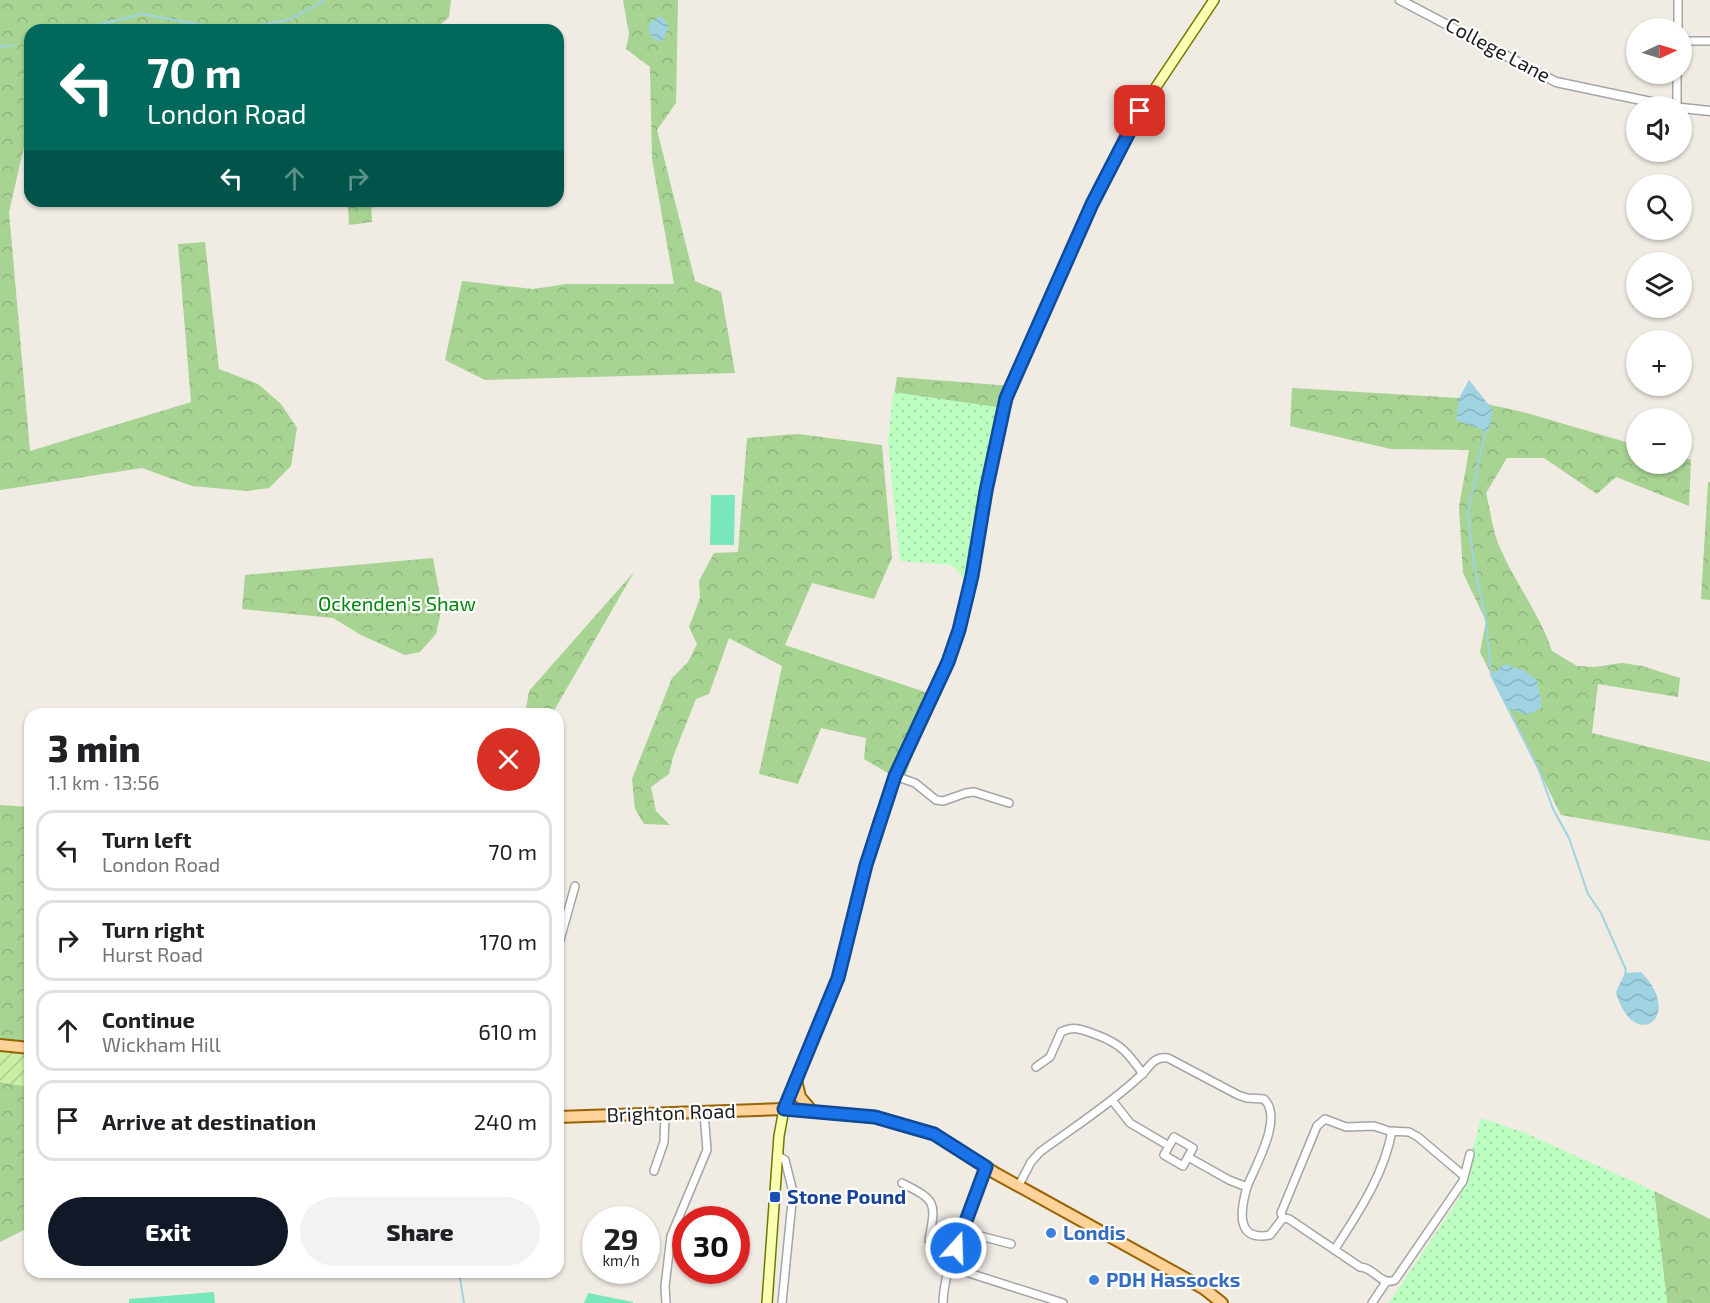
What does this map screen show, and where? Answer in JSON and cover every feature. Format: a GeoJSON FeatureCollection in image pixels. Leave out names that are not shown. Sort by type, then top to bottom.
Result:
{"type":"FeatureCollection","features":[{"type":"Feature","properties":{"kind":"main road"},"geometry":{"type":"LineString","coordinates":[[767,1303],[777,1155],[784,1109],[838,978],[866,865],[895,776],[948,662],[959,630],[972,576],[999,428],[1011,386],[1116,154],[1140,111],[1214,0]]}},
{"type":"Feature","properties":{"kind":"main road"},"geometry":{"type":"LineString","coordinates":[[0,1045],[24,1047]]}},
{"type":"Feature","properties":{"kind":"main road"},"geometry":{"type":"LineString","coordinates":[[796,1080],[800,1097],[812,1111]]}},
{"type":"Feature","properties":{"kind":"main road","name":"Brighton Road"},"geometry":{"type":"LineString","coordinates":[[564,1117],[784,1109],[875,1117],[934,1134],[986,1167],[1203,1288],[1222,1303]]}},
{"type":"Feature","properties":{"kind":"street","name":"College Lane"},"geometry":{"type":"LineString","coordinates":[[1400,0],[1415,3],[1556,82],[1626,97]]}},
{"type":"Feature","properties":{"kind":"street"},"geometry":{"type":"LineString","coordinates":[[1678,0],[1678,18]]}},
{"type":"Feature","properties":{"kind":"street"},"geometry":{"type":"LineString","coordinates":[[1692,41],[1710,41]]}},
{"type":"Feature","properties":{"kind":"street"},"geometry":{"type":"LineString","coordinates":[[1692,109],[1710,111]]}},
{"type":"Feature","properties":{"kind":"street"},"geometry":{"type":"LineString","coordinates":[[895,776],[915,783],[936,800],[944,801],[974,792],[1009,803]]}},
{"type":"Feature","properties":{"kind":"street"},"geometry":{"type":"LineString","coordinates":[[564,925],[575,886]]}},
{"type":"Feature","properties":{"kind":"street"},"geometry":{"type":"LineString","coordinates":[[1036,1066],[1050,1057],[1061,1032],[1076,1028],[1085,1029],[1118,1044],[1143,1074]]}},
{"type":"Feature","properties":{"kind":"street"},"geometry":{"type":"LineString","coordinates":[[1019,1185],[1031,1162],[1040,1152],[1112,1100],[1143,1074],[1155,1059],[1168,1058],[1238,1095],[1264,1099],[1270,1107],[1270,1133],[1246,1187],[1240,1210],[1241,1220],[1246,1230],[1260,1237],[1270,1235],[1282,1218],[1281,1213],[1311,1139],[1317,1126],[1326,1119],[1346,1127],[1374,1126],[1392,1131],[1409,1132],[1464,1176]]}},
{"type":"Feature","properties":{"kind":"street"},"geometry":{"type":"LineString","coordinates":[[1112,1100],[1130,1123],[1169,1146]]}},
{"type":"Feature","properties":{"kind":"street"},"geometry":{"type":"LineString","coordinates":[[666,1303],[665,1286],[671,1236],[707,1150],[704,1113]]}},
{"type":"Feature","properties":{"kind":"street"},"geometry":{"type":"LineString","coordinates":[[654,1172],[664,1142],[664,1114]]}},
{"type":"Feature","properties":{"kind":"street"},"geometry":{"type":"LineString","coordinates":[[1335,1249],[1360,1210],[1383,1164],[1392,1131]]}},
{"type":"Feature","properties":{"kind":"street"},"geometry":{"type":"LineString","coordinates":[[1174,1137],[1193,1148],[1184,1166],[1164,1155],[1169,1146],[1174,1137]]}},
{"type":"Feature","properties":{"kind":"street"},"geometry":{"type":"LineString","coordinates":[[1372,1303],[1386,1282],[1395,1280],[1463,1180],[1470,1154]]}},
{"type":"Feature","properties":{"kind":"street"},"geometry":{"type":"LineString","coordinates":[[777,1155],[785,1160],[793,1192],[782,1303]]}},
{"type":"Feature","properties":{"kind":"street"},"geometry":{"type":"LineString","coordinates":[[1188,1157],[1246,1187]]}},
{"type":"Feature","properties":{"kind":"street"},"geometry":{"type":"LineString","coordinates":[[943,1303],[943,1292],[961,1231],[986,1167]]}},
{"type":"Feature","properties":{"kind":"street"},"geometry":{"type":"LineString","coordinates":[[902,1183],[927,1196],[932,1204],[934,1213],[929,1240],[956,1248]]}},
{"type":"Feature","properties":{"kind":"street"},"geometry":{"type":"LineString","coordinates":[[1282,1218],[1302,1227],[1386,1282]]}},
{"type":"Feature","properties":{"kind":"street"},"geometry":{"type":"LineString","coordinates":[[961,1231],[1011,1244]]}},
{"type":"Feature","properties":{"kind":"street"},"geometry":{"type":"LineString","coordinates":[[950,1267],[1063,1303]]}},
{"type":"Feature","properties":{"kind":"green space"},"geometry":{"type":"Polygon","coordinates":[[[0,0],[451,0],[449,17],[441,24],[24,24],[24,147],[9,212],[30,451],[191,402],[178,244],[205,242],[219,369],[258,384],[281,404],[297,428],[291,466],[269,488],[246,491],[192,486],[142,468],[0,490],[0,0]]]}},
{"type":"Feature","properties":{"kind":"green space"},"geometry":{"type":"Polygon","coordinates":[[[623,0],[678,0],[676,103],[657,130],[695,281],[721,292],[735,373],[485,380],[445,360],[462,281],[533,289],[566,284],[674,284],[652,159],[650,67],[626,49],[629,34],[623,0]]]}},
{"type":"Feature","properties":{"kind":"green space"},"geometry":{"type":"Polygon","coordinates":[[[348,207],[371,207],[372,222],[349,225],[348,207]]]}},
{"type":"Feature","properties":{"kind":"green space"},"geometry":{"type":"Polygon","coordinates":[[[897,377],[1011,386],[999,428],[891,414],[897,377]]]}},
{"type":"Feature","properties":{"kind":"green space"},"geometry":{"type":"Polygon","coordinates":[[[1292,388],[1459,398],[1523,412],[1626,442],[1626,474],[1690,474],[1689,506],[1616,477],[1597,494],[1544,458],[1507,458],[1486,493],[1498,543],[1541,624],[1552,651],[1577,666],[1594,667],[1622,663],[1642,666],[1680,678],[1678,697],[1598,684],[1592,733],[1710,762],[1710,841],[1561,815],[1480,652],[1486,621],[1463,573],[1459,507],[1469,450],[1391,449],[1290,426],[1292,388]]]}},
{"type":"Feature","properties":{"kind":"green space"},"geometry":{"type":"Polygon","coordinates":[[[893,392],[997,407],[981,480],[978,526],[968,584],[952,565],[900,561],[888,442],[893,392]]]}},
{"type":"Feature","properties":{"kind":"green space"},"geometry":{"type":"Polygon","coordinates":[[[798,434],[882,445],[892,558],[874,599],[812,583],[785,645],[934,695],[903,782],[864,759],[866,738],[821,728],[798,784],[759,774],[782,666],[729,638],[709,694],[696,699],[673,757],[669,774],[651,787],[656,811],[670,825],[644,824],[635,809],[632,779],[672,678],[688,662],[697,644],[689,627],[700,598],[699,581],[714,553],[738,552],[747,438],[798,434]]]}},
{"type":"Feature","properties":{"kind":"green space"},"geometry":{"type":"Polygon","coordinates":[[[1708,482],[1710,482],[1710,600],[1701,599],[1708,482]]]}},
{"type":"Feature","properties":{"kind":"green space"},"geometry":{"type":"Polygon","coordinates":[[[711,495],[735,495],[734,545],[710,545],[711,495]]]}},
{"type":"Feature","properties":{"kind":"green space","name":"Ockenden's Shaw"},"geometry":{"type":"Polygon","coordinates":[[[433,558],[442,607],[436,634],[420,652],[405,655],[361,635],[333,618],[242,609],[245,575],[433,558]]]}},
{"type":"Feature","properties":{"kind":"green space"},"geometry":{"type":"Polygon","coordinates":[[[634,572],[555,708],[526,708],[529,691],[634,572]]]}},
{"type":"Feature","properties":{"kind":"green space"},"geometry":{"type":"Polygon","coordinates":[[[0,805],[24,807],[24,1052],[0,1050],[0,805]]]}},
{"type":"Feature","properties":{"kind":"green space"},"geometry":{"type":"Polygon","coordinates":[[[0,1050],[24,1052],[24,1086],[0,1082],[0,1050]]]}},
{"type":"Feature","properties":{"kind":"green space"},"geometry":{"type":"Polygon","coordinates":[[[0,1082],[24,1086],[24,1230],[0,1242],[0,1082]]]}},
{"type":"Feature","properties":{"kind":"green space"},"geometry":{"type":"Polygon","coordinates":[[[1481,1118],[1523,1132],[1654,1191],[1667,1303],[1389,1303],[1460,1197],[1481,1118]]]}},
{"type":"Feature","properties":{"kind":"green space"},"geometry":{"type":"Polygon","coordinates":[[[1654,1191],[1710,1219],[1710,1303],[1667,1303],[1654,1191]]]}},
{"type":"Feature","properties":{"kind":"green space"},"geometry":{"type":"Polygon","coordinates":[[[214,1292],[215,1303],[129,1303],[129,1299],[214,1292]]]}},
{"type":"Feature","properties":{"kind":"green space"},"geometry":{"type":"Polygon","coordinates":[[[588,1293],[633,1302],[633,1303],[584,1303],[588,1293]]]}},
{"type":"Feature","properties":{"kind":"water"},"geometry":{"type":"Polygon","coordinates":[[[658,17],[662,17],[669,26],[663,40],[658,41],[651,36],[649,24],[658,17]]]}},
{"type":"Feature","properties":{"kind":"water"},"geometry":{"type":"Polygon","coordinates":[[[1469,380],[1493,410],[1488,432],[1456,420],[1459,398],[1469,380]]]}},
{"type":"Feature","properties":{"kind":"water"},"geometry":{"type":"Polygon","coordinates":[[[1505,664],[1523,670],[1537,680],[1542,707],[1528,715],[1508,708],[1491,675],[1505,664]]]}},
{"type":"Feature","properties":{"kind":"water"},"geometry":{"type":"Polygon","coordinates":[[[1641,972],[1654,988],[1658,1003],[1657,1014],[1652,1022],[1643,1025],[1633,1021],[1624,1011],[1616,992],[1625,973],[1641,972]]]}},
{"type":"Feature","properties":{"kind":"waterway"},"geometry":{"type":"LineString","coordinates":[[266,24],[291,19],[325,0]]}},
{"type":"Feature","properties":{"kind":"waterway"},"geometry":{"type":"LineString","coordinates":[[101,24],[142,14],[196,24]]}},
{"type":"Feature","properties":{"kind":"waterway"},"geometry":{"type":"LineString","coordinates":[[0,47],[14,45]]}},
{"type":"Feature","properties":{"kind":"waterway"},"geometry":{"type":"LineString","coordinates":[[1485,432],[1468,513],[1474,565],[1486,621],[1491,675],[1539,770],[1553,809],[1569,838],[1588,894],[1601,913],[1626,970],[1625,973]]}},
{"type":"Feature","properties":{"kind":"waterway"},"geometry":{"type":"LineString","coordinates":[[460,1278],[464,1303]]}},
{"type":"Feature","properties":{"kind":"place","name":"Stone Pound"},"geometry":{"type":"Point","coordinates":[775,1197]}},
{"type":"Feature","properties":{"kind":"place","name":"Londis"},"geometry":{"type":"Point","coordinates":[1051,1233]}},
{"type":"Feature","properties":{"kind":"place","name":"PDH Hassocks"},"geometry":{"type":"Point","coordinates":[1094,1280]}},
{"type":"Feature","properties":{"kind":"route"},"geometry":{"type":"LineString","coordinates":[[956,1248],[986,1167],[934,1134],[875,1117],[784,1109],[838,978],[866,865],[895,776],[934,695],[959,630],[972,576],[986,491],[1006,398],[1092,204],[1140,111]]}}]}
